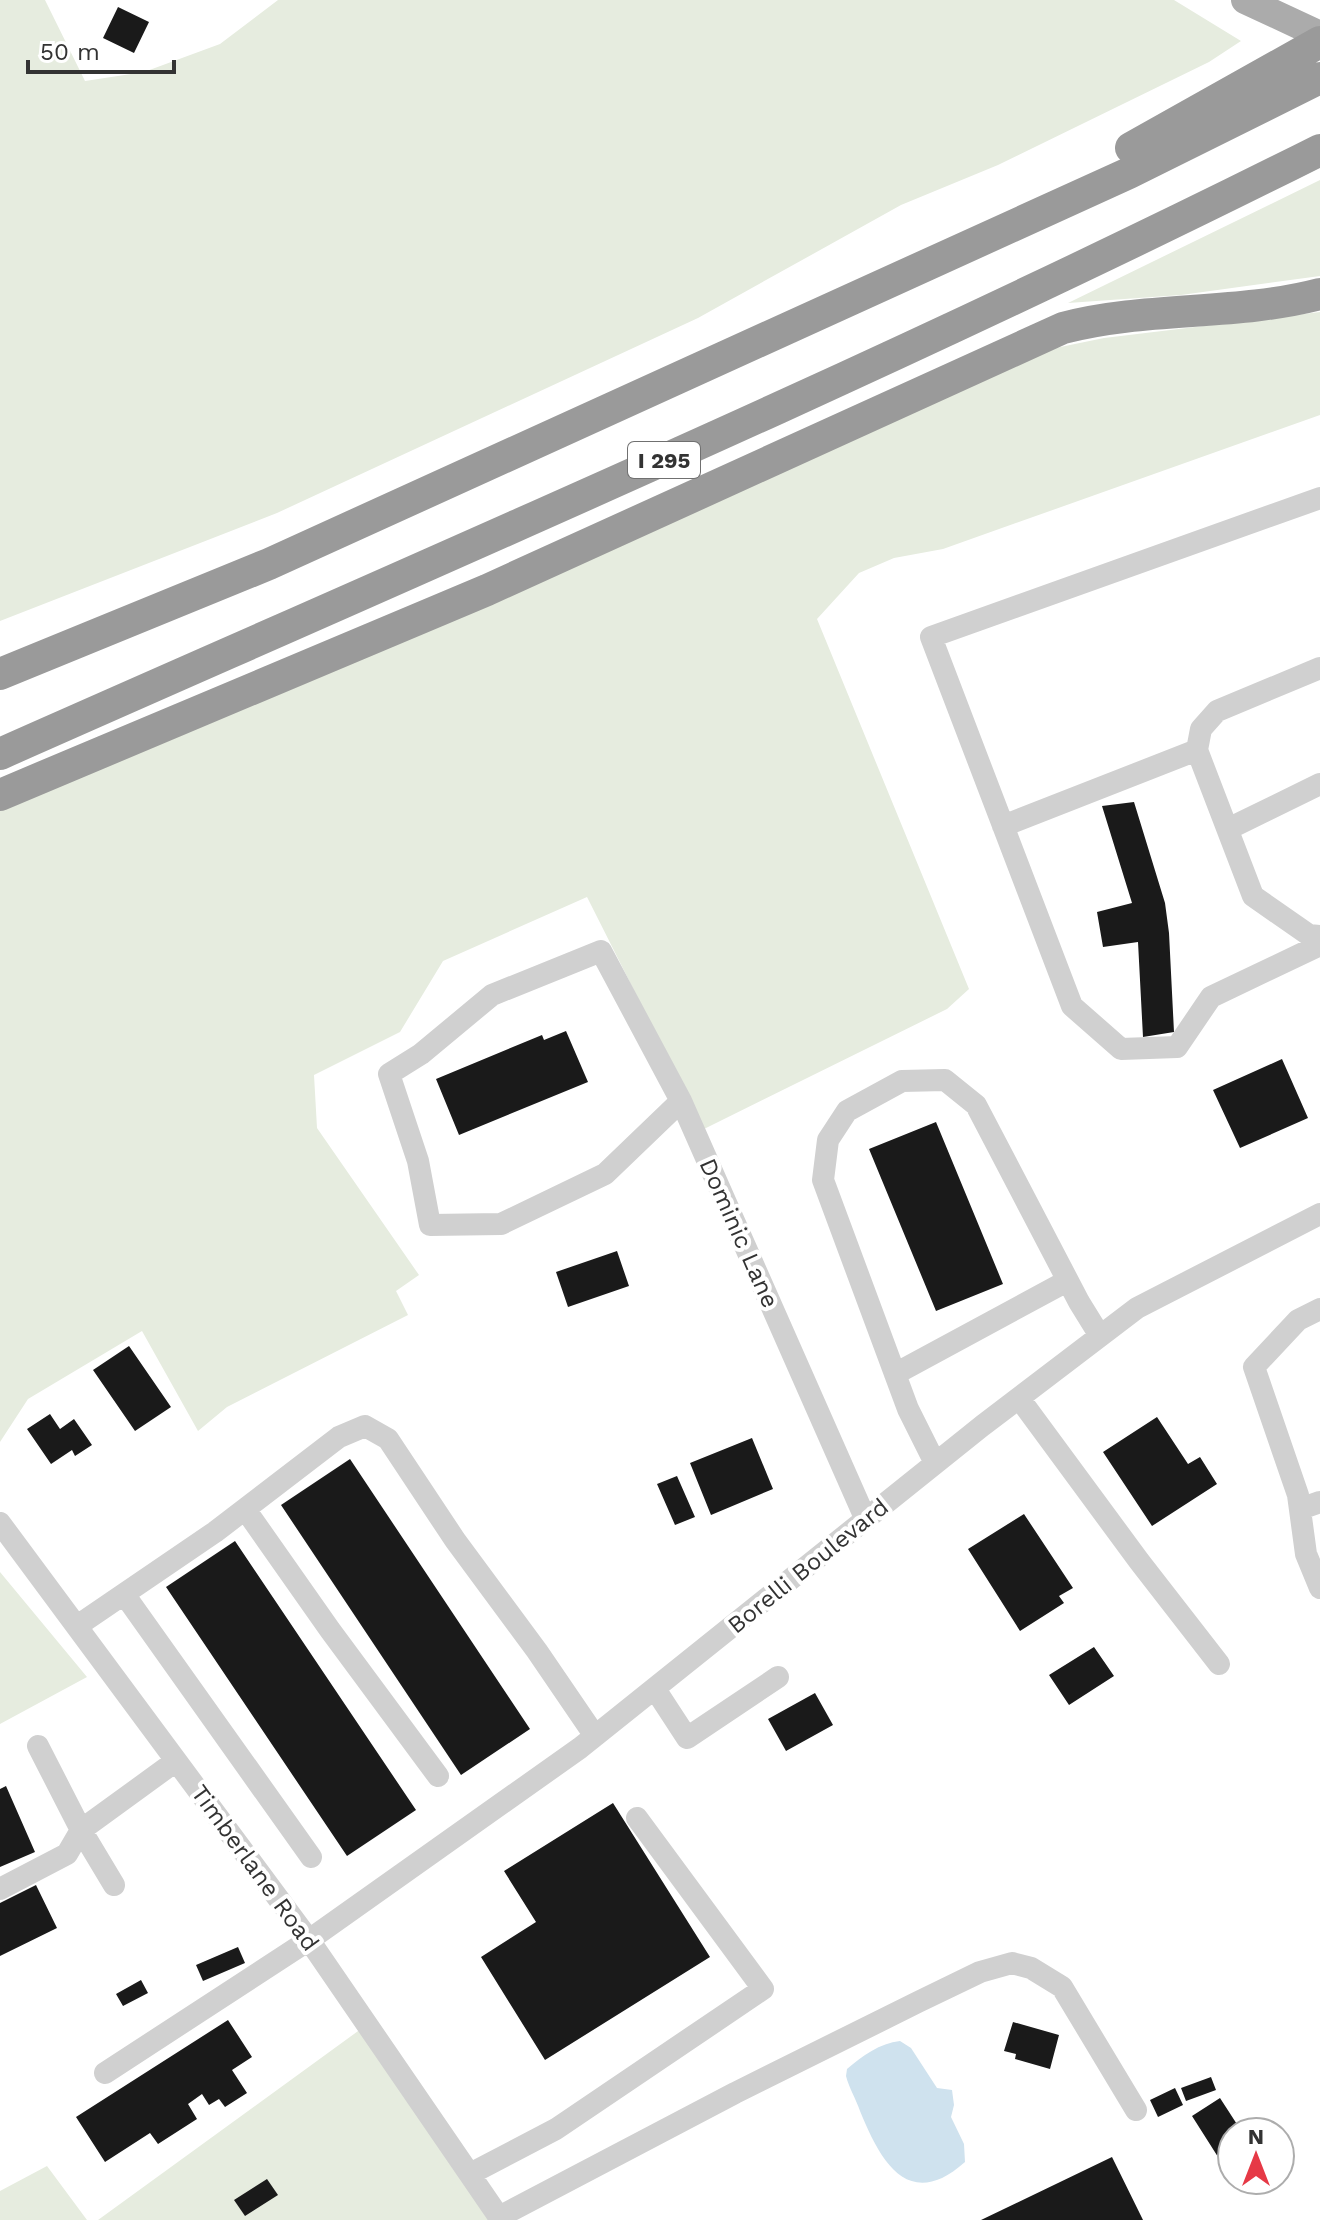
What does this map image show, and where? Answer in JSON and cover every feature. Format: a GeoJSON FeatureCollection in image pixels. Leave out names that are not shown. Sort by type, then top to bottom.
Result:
{"type":"FeatureCollection","features":[{"type":"Feature","properties":{"kind":"highway"},"geometry":{"type":"LineString","coordinates":[[269,564],[305,524],[833,289],[1039,192],[1148,139],[1320,42]]}},
{"type":"Feature","properties":{"kind":"highway"},"geometry":{"type":"LineString","coordinates":[[0,674],[269,564],[1129,173],[1320,78]]}},
{"type":"Feature","properties":{"kind":"highway","name":"I 295"},"geometry":{"type":"LineString","coordinates":[[0,754],[600,490],[1178,220],[1320,150]]}},
{"type":"Feature","properties":{"kind":"highway"},"geometry":{"type":"LineString","coordinates":[[0,795],[487,590],[1063,328],[1103,318],[1237,306],[1320,294]]}},
{"type":"Feature","properties":{"kind":"main road"},"geometry":{"type":"LineString","coordinates":[[1245,0],[1320,35]]}},
{"type":"Feature","properties":{"kind":"street"},"geometry":{"type":"LineString","coordinates":[[1320,498],[931,637],[1072,1006],[1121,1049],[1177,1047],[1211,997],[1320,945]]}},
{"type":"Feature","properties":{"kind":"street"},"geometry":{"type":"LineString","coordinates":[[1320,668],[1217,711],[1201,729],[1197,750],[1253,896],[1309,935],[1320,936]]}},
{"type":"Feature","properties":{"kind":"street"},"geometry":{"type":"LineString","coordinates":[[1003,826],[1197,750]]}},
{"type":"Feature","properties":{"kind":"street"},"geometry":{"type":"LineString","coordinates":[[1228,829],[1320,784]]}},
{"type":"Feature","properties":{"kind":"street","name":"Dominic Lane"},"geometry":{"type":"LineString","coordinates":[[681,1101],[605,1174],[501,1224],[430,1225],[418,1161],[389,1074],[421,1054],[492,995],[601,951],[681,1101],[866,1520]]}},
{"type":"Feature","properties":{"kind":"street"},"geometry":{"type":"LineString","coordinates":[[935,1463],[908,1409],[823,1180],[828,1140],[847,1111],[902,1081],[945,1080],[976,1105],[1067,1281],[1100,1336]]}},
{"type":"Feature","properties":{"kind":"street","name":"Borelli Boulevard"},"geometry":{"type":"LineString","coordinates":[[105,2073],[309,1940],[595,1736],[935,1463],[1137,1308],[1320,1214]]}},
{"type":"Feature","properties":{"kind":"street"},"geometry":{"type":"LineString","coordinates":[[895,1374],[1067,1281]]}},
{"type":"Feature","properties":{"kind":"street"},"geometry":{"type":"LineString","coordinates":[[1320,1309],[1298,1320],[1254,1367],[1298,1495],[1310,1505],[1306,1554],[1320,1588]]}},
{"type":"Feature","properties":{"kind":"street"},"geometry":{"type":"LineString","coordinates":[[1019,1398],[1219,1664]]}},
{"type":"Feature","properties":{"kind":"street"},"geometry":{"type":"LineString","coordinates":[[77,1626],[245,1509],[339,1437],[365,1426],[388,1439],[455,1540],[595,1736]]}},
{"type":"Feature","properties":{"kind":"street"},"geometry":{"type":"LineString","coordinates":[[245,1509],[438,1776]]}},
{"type":"Feature","properties":{"kind":"street","name":"Timberlane Road"},"geometry":{"type":"LineString","coordinates":[[0,1523],[309,1940],[500,2219]]}},
{"type":"Feature","properties":{"kind":"street"},"geometry":{"type":"LineString","coordinates":[[124,1594],[311,1857]]}},
{"type":"Feature","properties":{"kind":"street"},"geometry":{"type":"LineString","coordinates":[[655,1689],[687,1738],[778,1677]]}},
{"type":"Feature","properties":{"kind":"street"},"geometry":{"type":"LineString","coordinates":[[38,1746],[81,1830],[114,1885]]}},
{"type":"Feature","properties":{"kind":"street"},"geometry":{"type":"LineString","coordinates":[[0,1889],[67,1854],[81,1830],[176,1761]]}},
{"type":"Feature","properties":{"kind":"street"},"geometry":{"type":"LineString","coordinates":[[470,2174],[556,2129],[763,1989],[637,1818]]}},
{"type":"Feature","properties":{"kind":"street"},"geometry":{"type":"LineString","coordinates":[[500,2219],[721,2100],[980,1972],[1012,1963],[1031,1968],[1062,1987],[1136,2110]]}},
{"type":"Feature","properties":{"kind":"shaded area"},"geometry":{"type":"Polygon","coordinates":[[[0,0],[45,0],[85,81],[144,72],[220,44],[278,0],[1174,0],[1241,41],[1209,62],[998,165],[901,205],[698,318],[277,513],[0,621],[0,0]]]}},
{"type":"Feature","properties":{"kind":"shaded area"},"geometry":{"type":"Polygon","coordinates":[[[1320,180],[1320,276],[1181,295],[1068,303],[1320,180]]]}},
{"type":"Feature","properties":{"kind":"shaded area"},"geometry":{"type":"Polygon","coordinates":[[[1320,312],[1320,415],[943,549],[894,558],[859,573],[817,619],[969,989],[947,1009],[704,1129],[587,897],[443,961],[400,1032],[314,1075],[317,1128],[419,1275],[396,1291],[408,1315],[227,1407],[198,1431],[142,1331],[28,1399],[0,1442],[0,810],[1036,352],[1104,338],[1320,312]]]}},
{"type":"Feature","properties":{"kind":"shaded area"},"geometry":{"type":"Polygon","coordinates":[[[0,1572],[87,1677],[0,1724],[0,1572]]]}},
{"type":"Feature","properties":{"kind":"shaded area"},"geometry":{"type":"Polygon","coordinates":[[[365,2026],[504,2220],[98,2220],[343,2042],[365,2026]]]}},
{"type":"Feature","properties":{"kind":"shaded area"},"geometry":{"type":"Polygon","coordinates":[[[47,2166],[87,2220],[0,2220],[0,2191],[47,2166]]]}},
{"type":"Feature","properties":{"kind":"water"},"geometry":{"type":"Polygon","coordinates":[[[900,2041],[911,2048],[937,2088],[952,2090],[954,2105],[951,2117],[964,2144],[965,2162],[945,2176],[927,2182],[912,2181],[887,2162],[868,2129],[846,2076],[847,2069],[865,2055],[885,2044],[900,2041]]]}},
{"type":"Feature","properties":{"kind":"building"},"geometry":{"type":"Polygon","coordinates":[[[118,7],[149,22],[134,53],[103,38],[118,7]]]}},
{"type":"Feature","properties":{"kind":"building"},"geometry":{"type":"Polygon","coordinates":[[[1134,802],[1165,903],[1174,1032],[1143,1037],[1138,942],[1103,947],[1097,912],[1132,903],[1102,806],[1134,802]]]}},
{"type":"Feature","properties":{"kind":"building"},"geometry":{"type":"Polygon","coordinates":[[[566,1031],[588,1082],[459,1135],[436,1079],[542,1035],[544,1040],[566,1031]]]}},
{"type":"Feature","properties":{"kind":"building"},"geometry":{"type":"Polygon","coordinates":[[[1282,1059],[1308,1118],[1240,1148],[1213,1090],[1282,1059]]]}},
{"type":"Feature","properties":{"kind":"building"},"geometry":{"type":"Polygon","coordinates":[[[936,1122],[1003,1284],[936,1311],[869,1149],[936,1122]]]}},
{"type":"Feature","properties":{"kind":"building"},"geometry":{"type":"Polygon","coordinates":[[[617,1251],[629,1286],[568,1307],[556,1272],[617,1251]]]}},
{"type":"Feature","properties":{"kind":"building"},"geometry":{"type":"Polygon","coordinates":[[[129,1346],[171,1407],[135,1431],[93,1370],[129,1346]]]}},
{"type":"Feature","properties":{"kind":"building"},"geometry":{"type":"Polygon","coordinates":[[[50,1414],[60,1429],[74,1419],[92,1445],[75,1456],[72,1450],[51,1464],[27,1429],[50,1414]]]}},
{"type":"Feature","properties":{"kind":"building"},"geometry":{"type":"Polygon","coordinates":[[[1157,1417],[1188,1464],[1200,1457],[1217,1484],[1152,1526],[1103,1452],[1157,1417]]]}},
{"type":"Feature","properties":{"kind":"building"},"geometry":{"type":"Polygon","coordinates":[[[752,1438],[773,1489],[711,1515],[690,1463],[752,1438]]]}},
{"type":"Feature","properties":{"kind":"building"},"geometry":{"type":"Polygon","coordinates":[[[350,1459],[530,1729],[461,1775],[281,1505],[350,1459]]]}},
{"type":"Feature","properties":{"kind":"building"},"geometry":{"type":"Polygon","coordinates":[[[677,1476],[695,1517],[675,1525],[657,1484],[677,1476]]]}},
{"type":"Feature","properties":{"kind":"building"},"geometry":{"type":"Polygon","coordinates":[[[1024,1514],[1073,1588],[1059,1596],[1064,1603],[1020,1631],[968,1549],[1024,1514]]]}},
{"type":"Feature","properties":{"kind":"building"},"geometry":{"type":"Polygon","coordinates":[[[235,1541],[416,1810],[347,1856],[166,1587],[235,1541]]]}},
{"type":"Feature","properties":{"kind":"building"},"geometry":{"type":"Polygon","coordinates":[[[1094,1647],[1114,1676],[1069,1705],[1049,1675],[1094,1647]]]}},
{"type":"Feature","properties":{"kind":"building"},"geometry":{"type":"Polygon","coordinates":[[[815,1693],[833,1725],[786,1751],[768,1719],[815,1693]]]}},
{"type":"Feature","properties":{"kind":"building"},"geometry":{"type":"Polygon","coordinates":[[[6,1786],[35,1852],[0,1867],[0,1789],[6,1786]]]}},
{"type":"Feature","properties":{"kind":"building"},"geometry":{"type":"Polygon","coordinates":[[[613,1803],[710,1957],[545,2060],[481,1957],[536,1922],[504,1871],[613,1803]]]}},
{"type":"Feature","properties":{"kind":"building"},"geometry":{"type":"Polygon","coordinates":[[[36,1885],[57,1928],[0,1956],[0,1903],[36,1885]]]}},
{"type":"Feature","properties":{"kind":"building"},"geometry":{"type":"Polygon","coordinates":[[[238,1947],[245,1963],[203,1981],[196,1965],[238,1947]]]}},
{"type":"Feature","properties":{"kind":"building"},"geometry":{"type":"Polygon","coordinates":[[[141,1980],[148,1993],[123,2006],[116,1994],[141,1980]]]}},
{"type":"Feature","properties":{"kind":"building"},"geometry":{"type":"Polygon","coordinates":[[[228,2020],[252,2057],[232,2070],[247,2093],[225,2107],[219,2099],[209,2105],[202,2094],[188,2104],[197,2119],[158,2144],[150,2133],[105,2162],[76,2117],[228,2020]]]}},
{"type":"Feature","properties":{"kind":"building"},"geometry":{"type":"Polygon","coordinates":[[[1013,2022],[1059,2035],[1050,2069],[1015,2059],[1016,2054],[1004,2051],[1013,2022]]]}},
{"type":"Feature","properties":{"kind":"building"},"geometry":{"type":"Polygon","coordinates":[[[1211,2077],[1216,2090],[1186,2101],[1181,2088],[1211,2077]]]}},
{"type":"Feature","properties":{"kind":"building"},"geometry":{"type":"Polygon","coordinates":[[[1175,2088],[1183,2105],[1158,2117],[1150,2100],[1175,2088]]]}},
{"type":"Feature","properties":{"kind":"building"},"geometry":{"type":"Polygon","coordinates":[[[1220,2098],[1232,2116],[1216,2116],[1216,2154],[1192,2116],[1220,2098]]]}},
{"type":"Feature","properties":{"kind":"building"},"geometry":{"type":"Polygon","coordinates":[[[1112,2157],[1143,2220],[981,2220],[1112,2157]]]}},
{"type":"Feature","properties":{"kind":"building"},"geometry":{"type":"Polygon","coordinates":[[[267,2179],[278,2195],[245,2216],[234,2200],[267,2179]]]}}]}
